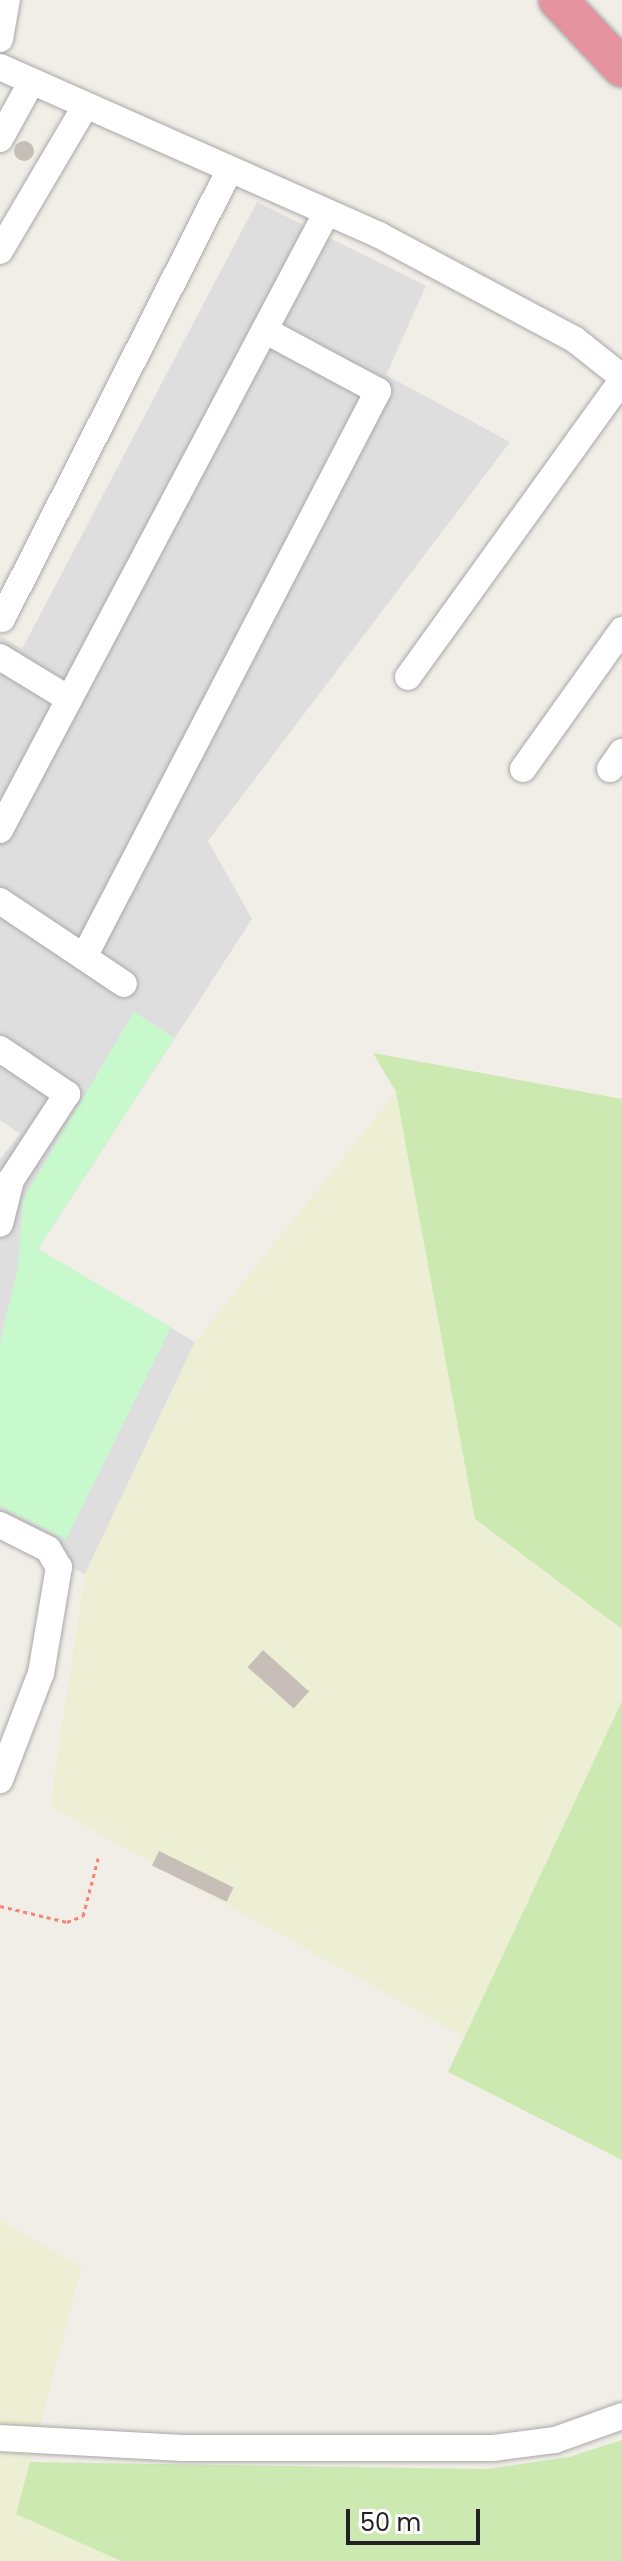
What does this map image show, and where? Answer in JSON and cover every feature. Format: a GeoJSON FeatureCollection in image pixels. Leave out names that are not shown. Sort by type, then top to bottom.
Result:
{"type":"FeatureCollection","features":[{"type":"Feature","properties":{"kind":"highway"},"geometry":{"type":"LineString","coordinates":[[558,0],[622,68]]}},
{"type":"Feature","properties":{"kind":"street"},"geometry":{"type":"LineString","coordinates":[[0,39],[7,0]]}},
{"type":"Feature","properties":{"kind":"street"},"geometry":{"type":"LineString","coordinates":[[0,67],[327,212],[574,339],[622,379],[408,677]]}},
{"type":"Feature","properties":{"kind":"street"},"geometry":{"type":"LineString","coordinates":[[0,139],[32,81]]}},
{"type":"Feature","properties":{"kind":"street"},"geometry":{"type":"LineString","coordinates":[[0,251],[86,105]]}},
{"type":"Feature","properties":{"kind":"street"},"geometry":{"type":"LineString","coordinates":[[2,619],[230,169]]}},
{"type":"Feature","properties":{"kind":"street"},"geometry":{"type":"LineString","coordinates":[[0,830],[327,212]]}},
{"type":"Feature","properties":{"kind":"street"},"geometry":{"type":"LineString","coordinates":[[84,957],[378,391],[264,330]]}},
{"type":"Feature","properties":{"kind":"street"},"geometry":{"type":"LineString","coordinates":[[523,769],[622,630]]}},
{"type":"Feature","properties":{"kind":"street"},"geometry":{"type":"LineString","coordinates":[[0,657],[69,699]]}},
{"type":"Feature","properties":{"kind":"street"},"geometry":{"type":"LineString","coordinates":[[0,901],[124,984]]}},
{"type":"Feature","properties":{"kind":"street"},"geometry":{"type":"LineString","coordinates":[[0,1049],[67,1094],[11,1180],[0,1224]]}},
{"type":"Feature","properties":{"kind":"street"},"geometry":{"type":"LineString","coordinates":[[0,1525],[48,1549],[59,1567],[41,1673],[0,1780]]}},
{"type":"Feature","properties":{"kind":"street"},"geometry":{"type":"LineString","coordinates":[[0,2438],[183,2448],[493,2448],[555,2440],[622,2416]]}},
{"type":"Feature","properties":{"kind":"path"},"geometry":{"type":"LineString","coordinates":[[0,1906],[67,1922],[83,1916],[99,1855]]}},
{"type":"Feature","properties":{"kind":"shaded area"},"geometry":{"type":"Polygon","coordinates":[[[257,202],[426,286],[386,375],[510,442],[208,841],[252,919],[38,1249],[195,1342],[85,1574],[0,1533],[0,1159],[20,1134],[0,1120],[0,636],[22,649],[257,202]]]}},
{"type":"Feature","properties":{"kind":"green space"},"geometry":{"type":"Polygon","coordinates":[[[134,1012],[174,1038],[38,1249],[171,1327],[66,1539],[0,1506],[0,1343],[18,1267],[23,1199],[134,1012]]]}},
{"type":"Feature","properties":{"kind":"green space"},"geometry":{"type":"Polygon","coordinates":[[[373,1053],[622,1099],[622,1629],[475,1519],[396,1092],[373,1053]]]}},
{"type":"Feature","properties":{"kind":"green space"},"geometry":{"type":"Polygon","coordinates":[[[396,1092],[475,1519],[622,1629],[622,1701],[464,2037],[50,1806],[85,1574],[195,1342],[396,1092]]]}},
{"type":"Feature","properties":{"kind":"green space"},"geometry":{"type":"Polygon","coordinates":[[[622,1701],[622,2160],[448,2072],[622,1701]]]}},
{"type":"Feature","properties":{"kind":"green space"},"geometry":{"type":"Polygon","coordinates":[[[0,2220],[82,2267],[17,2514],[121,2561],[0,2561],[0,2220]]]}},
{"type":"Feature","properties":{"kind":"green space"},"geometry":{"type":"Polygon","coordinates":[[[622,2440],[622,2561],[121,2561],[16,2514],[30,2462],[487,2469],[569,2457],[622,2440]]]}},
{"type":"Feature","properties":{"kind":"building"},"geometry":{"type":"Polygon","coordinates":[[[24,141],[31,144],[34,151],[31,158],[24,161],[17,158],[14,151],[17,144],[24,141]]]}},
{"type":"Feature","properties":{"kind":"building"},"geometry":{"type":"Polygon","coordinates":[[[263,1650],[309,1691],[294,1709],[248,1667],[263,1650]]]}},
{"type":"Feature","properties":{"kind":"building"},"geometry":{"type":"Polygon","coordinates":[[[159,1851],[234,1887],[227,1902],[152,1865],[159,1851]]]}}]}
